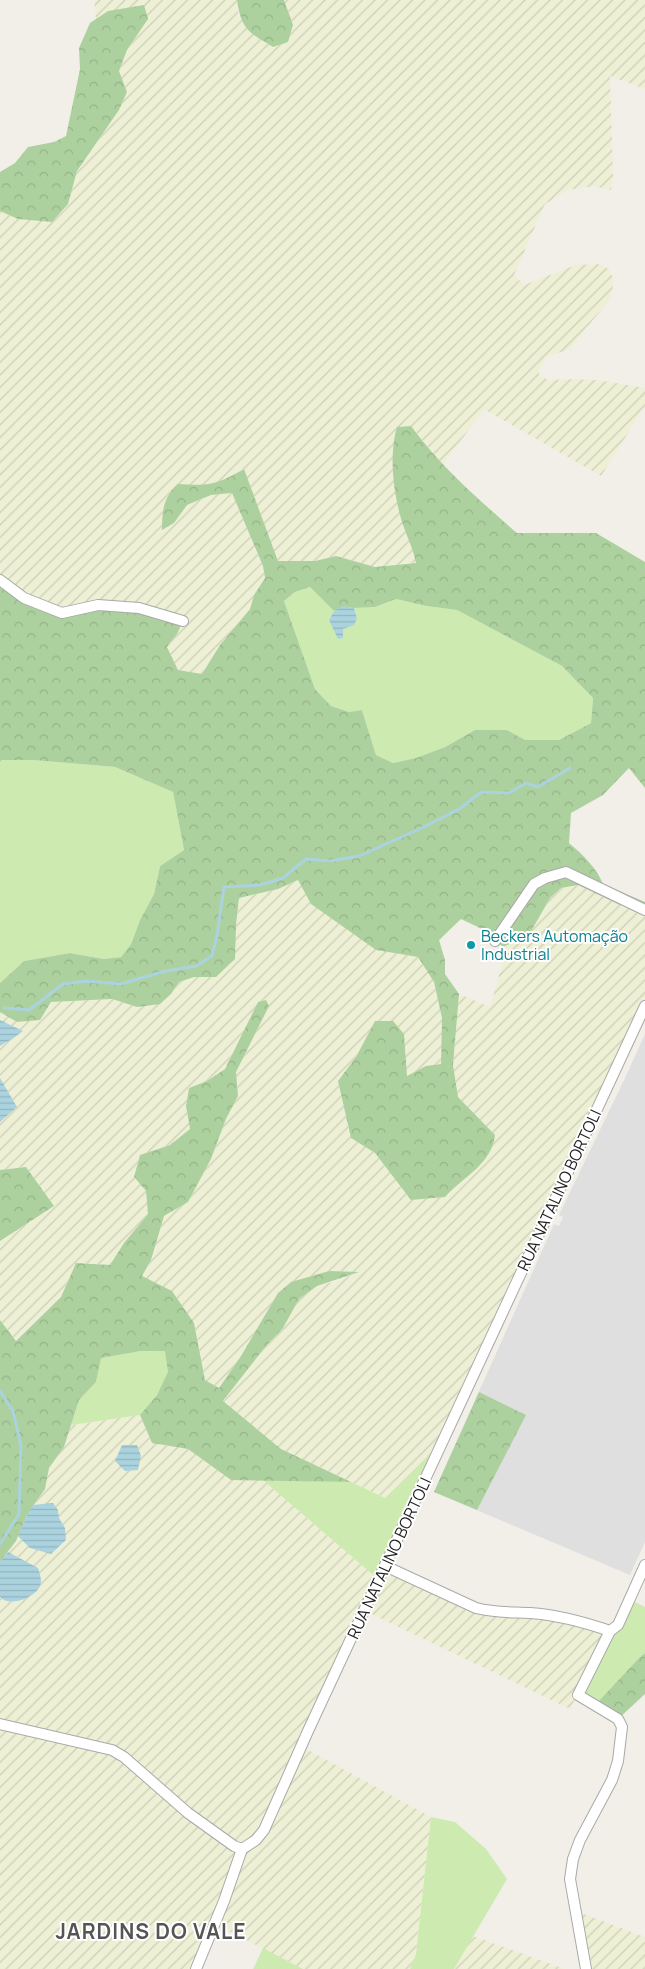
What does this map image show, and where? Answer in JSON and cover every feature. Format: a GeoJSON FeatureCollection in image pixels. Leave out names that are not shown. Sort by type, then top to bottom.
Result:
{"type":"FeatureCollection","features":[{"type":"Feature","properties":{"kind":"street"},"geometry":{"type":"LineString","coordinates":[[0,580],[24,598],[62,613],[98,604],[139,608],[183,622]]}},
{"type":"Feature","properties":{"kind":"street"},"geometry":{"type":"LineString","coordinates":[[495,941],[534,884],[545,878],[566,872],[645,910]]}},
{"type":"Feature","properties":{"kind":"street","name":"RUA NATALINO BORTOLI"},"geometry":{"type":"LineString","coordinates":[[242,1849],[256,1840],[264,1830],[645,1006]]}},
{"type":"Feature","properties":{"kind":"street"},"geometry":{"type":"LineString","coordinates":[[586,1969],[570,1878],[573,1859],[580,1840],[612,1780],[618,1761],[622,1727],[618,1719],[578,1695],[610,1631],[618,1625],[645,1565]]}},
{"type":"Feature","properties":{"kind":"street"},"geometry":{"type":"LineString","coordinates":[[386,1566],[476,1608],[492,1612],[561,1616],[586,1622],[610,1631]]}},
{"type":"Feature","properties":{"kind":"street"},"geometry":{"type":"LineString","coordinates":[[0,1724],[112,1750],[124,1756],[188,1813],[234,1846],[242,1849],[224,1901],[196,1969]]}},
{"type":"Feature","properties":{"kind":"shaded area"},"geometry":{"type":"Polygon","coordinates":[[[645,1034],[645,1542],[630,1575],[434,1492],[554,1224],[559,1226],[563,1217],[559,1215],[645,1034]]]}},
{"type":"Feature","properties":{"kind":"green space"},"geometry":{"type":"Polygon","coordinates":[[[94,0],[237,0],[239,17],[293,25],[284,0],[645,0],[645,89],[610,76],[613,177],[611,190],[594,186],[568,190],[545,204],[514,275],[524,285],[576,265],[598,264],[609,269],[614,280],[610,300],[570,349],[546,357],[538,373],[549,381],[562,379],[598,380],[645,388],[645,406],[601,476],[484,409],[443,465],[411,426],[400,515],[417,563],[375,567],[336,556],[315,561],[278,561],[243,469],[218,483],[203,486],[178,485],[162,530],[174,523],[187,505],[211,495],[232,493],[263,566],[265,579],[254,595],[250,609],[220,645],[202,674],[178,670],[167,647],[177,634],[62,613],[0,580],[0,211],[18,219],[68,204],[77,171],[119,110],[127,92],[119,71],[127,50],[148,19],[108,11],[96,19],[94,0]]]}},
{"type":"Feature","properties":{"kind":"green space"},"geometry":{"type":"Polygon","coordinates":[[[237,0],[284,0],[293,25],[288,42],[273,47],[252,34],[241,18],[237,0]]]}},
{"type":"Feature","properties":{"kind":"green space"},"geometry":{"type":"Polygon","coordinates":[[[144,5],[148,19],[127,50],[119,71],[127,92],[119,110],[77,171],[68,204],[52,222],[18,219],[0,211],[0,172],[15,163],[28,147],[54,142],[66,136],[80,69],[79,48],[90,23],[108,11],[144,5]]]}},
{"type":"Feature","properties":{"kind":"green space"},"geometry":{"type":"Polygon","coordinates":[[[411,426],[448,469],[517,533],[596,533],[645,562],[645,788],[629,768],[603,795],[571,813],[569,843],[593,867],[603,884],[645,902],[645,910],[639,907],[620,905],[578,885],[561,888],[550,898],[529,935],[503,947],[482,929],[461,919],[439,940],[445,960],[445,974],[459,994],[453,1065],[458,1097],[495,1135],[493,1145],[483,1162],[445,1197],[411,1200],[375,1153],[351,1138],[338,1081],[356,1057],[375,1021],[393,1021],[404,1034],[407,1076],[426,1066],[441,1064],[442,1018],[434,982],[418,957],[376,950],[311,904],[298,880],[278,889],[239,898],[235,959],[216,977],[194,977],[179,982],[171,994],[160,1004],[137,1007],[112,999],[51,1002],[40,1020],[17,1022],[0,1012],[0,983],[24,961],[70,953],[104,959],[121,957],[131,944],[140,920],[154,894],[160,866],[184,850],[173,792],[115,767],[33,760],[2,760],[0,762],[0,580],[62,613],[98,605],[183,621],[177,634],[167,647],[178,670],[202,674],[220,645],[250,609],[254,595],[265,578],[263,566],[232,493],[211,495],[187,505],[174,523],[162,530],[164,505],[169,494],[178,484],[198,485],[213,483],[244,469],[278,561],[315,561],[336,556],[375,567],[416,563],[395,494],[393,448],[397,427],[411,426]],[[310,587],[295,592],[284,601],[315,689],[331,706],[349,712],[362,710],[376,755],[393,763],[416,758],[445,747],[475,730],[507,730],[525,740],[559,740],[591,723],[593,698],[562,666],[457,610],[426,606],[396,599],[375,607],[344,607],[334,611],[310,587]]]}},
{"type":"Feature","properties":{"kind":"green space"},"geometry":{"type":"Polygon","coordinates":[[[310,587],[334,611],[329,620],[343,629],[357,618],[354,608],[375,607],[396,599],[426,606],[457,610],[562,666],[593,698],[591,723],[559,740],[525,740],[507,730],[475,730],[445,747],[416,758],[393,763],[376,755],[362,710],[349,712],[331,706],[315,689],[284,601],[295,592],[310,587]]]}},
{"type":"Feature","properties":{"kind":"green space"},"geometry":{"type":"Polygon","coordinates":[[[2,760],[33,760],[115,767],[173,792],[184,850],[160,866],[154,894],[140,920],[131,944],[121,957],[104,959],[70,953],[24,961],[0,983],[0,762],[2,760]]]}},
{"type":"Feature","properties":{"kind":"green space"},"geometry":{"type":"Polygon","coordinates":[[[298,880],[376,950],[418,957],[434,982],[442,1018],[442,1064],[426,1066],[407,1076],[375,1021],[356,1057],[338,1081],[351,1138],[375,1153],[411,1200],[445,1197],[495,1135],[458,1097],[453,1065],[459,994],[490,1007],[503,962],[503,947],[529,935],[550,898],[561,888],[578,885],[620,905],[639,907],[645,910],[645,1006],[443,1441],[385,1498],[281,1449],[223,1402],[266,1346],[283,1328],[299,1299],[317,1286],[341,1280],[357,1272],[329,1271],[291,1282],[278,1293],[241,1356],[219,1388],[205,1380],[194,1323],[142,1276],[151,1260],[164,1216],[188,1202],[211,1159],[226,1119],[238,1096],[236,1072],[269,1006],[258,1002],[225,1069],[207,1081],[189,1088],[186,1106],[190,1129],[170,1145],[140,1155],[134,1177],[146,1191],[148,1214],[124,1243],[110,1265],[76,1263],[61,1297],[16,1341],[0,1320],[0,1241],[54,1206],[26,1167],[0,1170],[0,1012],[17,1022],[40,1020],[51,1002],[112,999],[137,1007],[171,994],[179,982],[194,977],[216,977],[236,925],[239,898],[278,889],[298,880]]]}},
{"type":"Feature","properties":{"kind":"green space"},"geometry":{"type":"Polygon","coordinates":[[[266,1000],[269,1006],[236,1072],[238,1096],[226,1119],[211,1159],[188,1202],[164,1216],[151,1260],[142,1276],[172,1291],[194,1323],[205,1380],[219,1388],[241,1356],[278,1293],[291,1282],[329,1271],[359,1272],[317,1286],[299,1299],[283,1328],[266,1346],[223,1401],[281,1449],[351,1482],[231,1480],[188,1449],[152,1443],[140,1415],[157,1395],[168,1372],[165,1351],[141,1351],[101,1358],[96,1382],[79,1400],[64,1447],[49,1468],[45,1489],[28,1513],[16,1541],[0,1562],[0,1320],[16,1341],[61,1297],[76,1263],[110,1265],[124,1243],[148,1214],[146,1191],[134,1177],[140,1155],[170,1145],[190,1129],[186,1106],[189,1088],[207,1081],[225,1069],[258,1002],[266,1000]]]}},
{"type":"Feature","properties":{"kind":"green space"},"geometry":{"type":"Polygon","coordinates":[[[26,1167],[54,1206],[0,1241],[0,1170],[26,1167]]]}},
{"type":"Feature","properties":{"kind":"green space"},"geometry":{"type":"Polygon","coordinates":[[[141,1351],[165,1351],[169,1372],[157,1395],[140,1415],[71,1425],[79,1400],[96,1382],[100,1358],[141,1351]]]}},
{"type":"Feature","properties":{"kind":"green space"},"geometry":{"type":"Polygon","coordinates":[[[479,1392],[526,1415],[477,1510],[434,1492],[479,1392]]]}},
{"type":"Feature","properties":{"kind":"green space"},"geometry":{"type":"Polygon","coordinates":[[[140,1415],[152,1443],[188,1449],[231,1480],[263,1480],[379,1580],[385,1566],[476,1608],[531,1613],[610,1631],[570,1709],[365,1611],[301,1746],[431,1817],[416,1954],[410,1969],[303,1969],[215,1924],[196,1969],[0,1969],[0,1562],[16,1541],[28,1513],[45,1489],[49,1468],[64,1447],[71,1425],[140,1415]]]}},
{"type":"Feature","properties":{"kind":"green space"},"geometry":{"type":"Polygon","coordinates":[[[443,1441],[379,1580],[263,1480],[351,1482],[385,1498],[443,1441]]]}},
{"type":"Feature","properties":{"kind":"green space"},"geometry":{"type":"Polygon","coordinates":[[[629,1599],[645,1607],[645,1653],[595,1705],[578,1695],[629,1599]]]}},
{"type":"Feature","properties":{"kind":"green space"},"geometry":{"type":"Polygon","coordinates":[[[645,1653],[645,1694],[618,1719],[595,1705],[640,1657],[645,1653]]]}},
{"type":"Feature","properties":{"kind":"green space"},"geometry":{"type":"Polygon","coordinates":[[[431,1817],[455,1822],[486,1849],[507,1879],[454,1969],[410,1969],[416,1954],[431,1817]]]}},
{"type":"Feature","properties":{"kind":"green space"},"geometry":{"type":"Polygon","coordinates":[[[576,1911],[645,1937],[645,1969],[586,1969],[576,1911]]]}},
{"type":"Feature","properties":{"kind":"green space"},"geometry":{"type":"Polygon","coordinates":[[[473,1936],[565,1969],[454,1969],[473,1936]]]}},
{"type":"Feature","properties":{"kind":"green space"},"geometry":{"type":"Polygon","coordinates":[[[263,1948],[303,1969],[253,1969],[263,1948]]]}},
{"type":"Feature","properties":{"kind":"water"},"geometry":{"type":"Polygon","coordinates":[[[344,606],[354,608],[357,618],[354,625],[343,629],[343,638],[338,639],[329,620],[334,611],[344,606]]]}},
{"type":"Feature","properties":{"kind":"water"},"geometry":{"type":"Polygon","coordinates":[[[0,1020],[23,1031],[0,1046],[0,1020]]]}},
{"type":"Feature","properties":{"kind":"water"},"geometry":{"type":"Polygon","coordinates":[[[0,1078],[17,1107],[0,1122],[0,1078]]]}},
{"type":"Feature","properties":{"kind":"water"},"geometry":{"type":"Polygon","coordinates":[[[122,1445],[137,1445],[141,1456],[138,1470],[125,1471],[115,1461],[122,1445]]]}},
{"type":"Feature","properties":{"kind":"water"},"geometry":{"type":"Polygon","coordinates":[[[53,1503],[65,1528],[66,1540],[51,1554],[30,1548],[18,1536],[33,1505],[53,1503]]]}},
{"type":"Feature","properties":{"kind":"water"},"geometry":{"type":"Polygon","coordinates":[[[8,1552],[38,1568],[40,1576],[41,1583],[36,1592],[20,1600],[9,1601],[0,1597],[0,1562],[8,1552]]]}},
{"type":"Feature","properties":{"kind":"waterway"},"geometry":{"type":"LineString","coordinates":[[4,1008],[29,1010],[63,984],[86,981],[120,984],[166,971],[196,966],[212,956],[224,887],[260,885],[283,878],[306,859],[330,861],[359,856],[461,808],[481,792],[509,793],[526,783],[538,787],[570,768]]}},
{"type":"Feature","properties":{"kind":"waterway"},"geometry":{"type":"LineString","coordinates":[[0,1391],[13,1411],[21,1446],[19,1514],[0,1544]]}},
{"type":"Feature","properties":{"kind":"place","name":"Beckers Automação Industrial"},"geometry":{"type":"Point","coordinates":[471,945]}},
{"type":"Feature","properties":{"kind":"district","name":"JARDINS DO VALE"},"geometry":{"type":"Point","coordinates":[151,1931]}}]}
